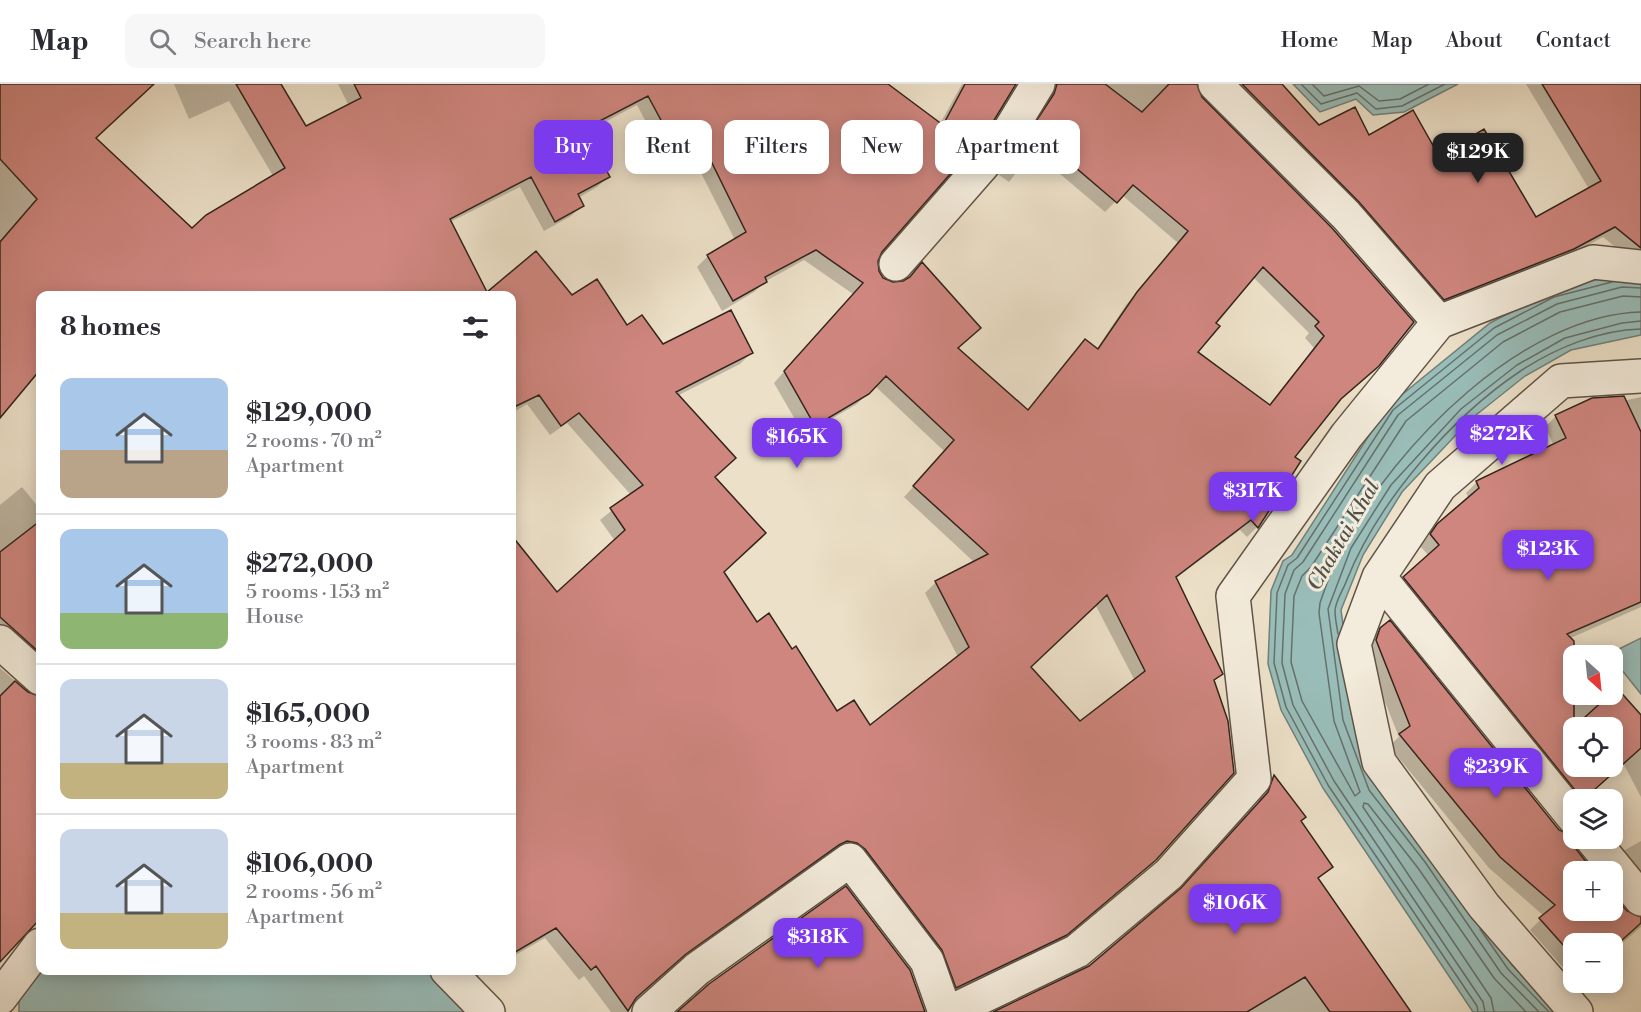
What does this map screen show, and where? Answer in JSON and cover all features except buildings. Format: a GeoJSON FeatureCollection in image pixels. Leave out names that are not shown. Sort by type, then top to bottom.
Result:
{"type":"FeatureCollection","features":[{"type":"Feature","properties":{"kind":"street"},"geometry":{"type":"LineString","coordinates":[[896,264],[1002,143],[1038,84]]}},
{"type":"Feature","properties":{"kind":"street"},"geometry":{"type":"LineString","coordinates":[[1215,84],[1346,214],[1439,322]]}},
{"type":"Feature","properties":{"kind":"street"},"geometry":{"type":"LineString","coordinates":[[950,1012],[1077,951],[1168,873],[1254,779],[1233,596],[1347,435],[1439,322],[1593,262],[1641,267]]}},
{"type":"Feature","properties":{"kind":"street"},"geometry":{"type":"LineString","coordinates":[[1576,1012],[1484,906],[1379,762],[1354,644],[1379,577],[1440,486],[1562,381],[1641,376]]}},
{"type":"Feature","properties":{"kind":"street"},"geometry":{"type":"LineString","coordinates":[[1379,577],[1563,804]]}},
{"type":"Feature","properties":{"kind":"street"},"geometry":{"type":"LineString","coordinates":[[0,642],[36,674]]}},
{"type":"Feature","properties":{"kind":"street"},"geometry":{"type":"LineString","coordinates":[[1600,849],[1641,899]]}},
{"type":"Feature","properties":{"kind":"street"},"geometry":{"type":"LineString","coordinates":[[649,1012],[697,969],[850,860],[927,961],[945,1012]]}},
{"type":"Feature","properties":{"kind":"street"},"geometry":{"type":"LineString","coordinates":[[0,998],[36,950]]}},
{"type":"Feature","properties":{"kind":"street"},"geometry":{"type":"LineString","coordinates":[[452,975],[488,1012]]}},
{"type":"Feature","properties":{"kind":"water"},"geometry":{"type":"Polygon","coordinates":[[[1293,84],[1458,84],[1404,112],[1373,115],[1356,99],[1320,112],[1293,84]]]}},
{"type":"Feature","properties":{"kind":"water","name":"Chaktai Khal"},"geometry":{"type":"Polygon","coordinates":[[[1621,273],[1641,275],[1641,335],[1571,350],[1525,376],[1471,419],[1402,492],[1363,555],[1341,610],[1356,717],[1436,854],[1512,965],[1557,1012],[1473,1012],[1323,788],[1281,710],[1268,664],[1271,591],[1283,561],[1292,555],[1388,406],[1490,323],[1552,291],[1621,273]]]}},
{"type":"Feature","properties":{"kind":"water"},"geometry":{"type":"Polygon","coordinates":[[[1641,638],[1641,694],[1623,672],[1623,647],[1641,638]]]}},
{"type":"Feature","properties":{"kind":"water"},"geometry":{"type":"Polygon","coordinates":[[[36,974],[441,975],[476,1012],[19,1012],[19,990],[36,974]]]}}]}
